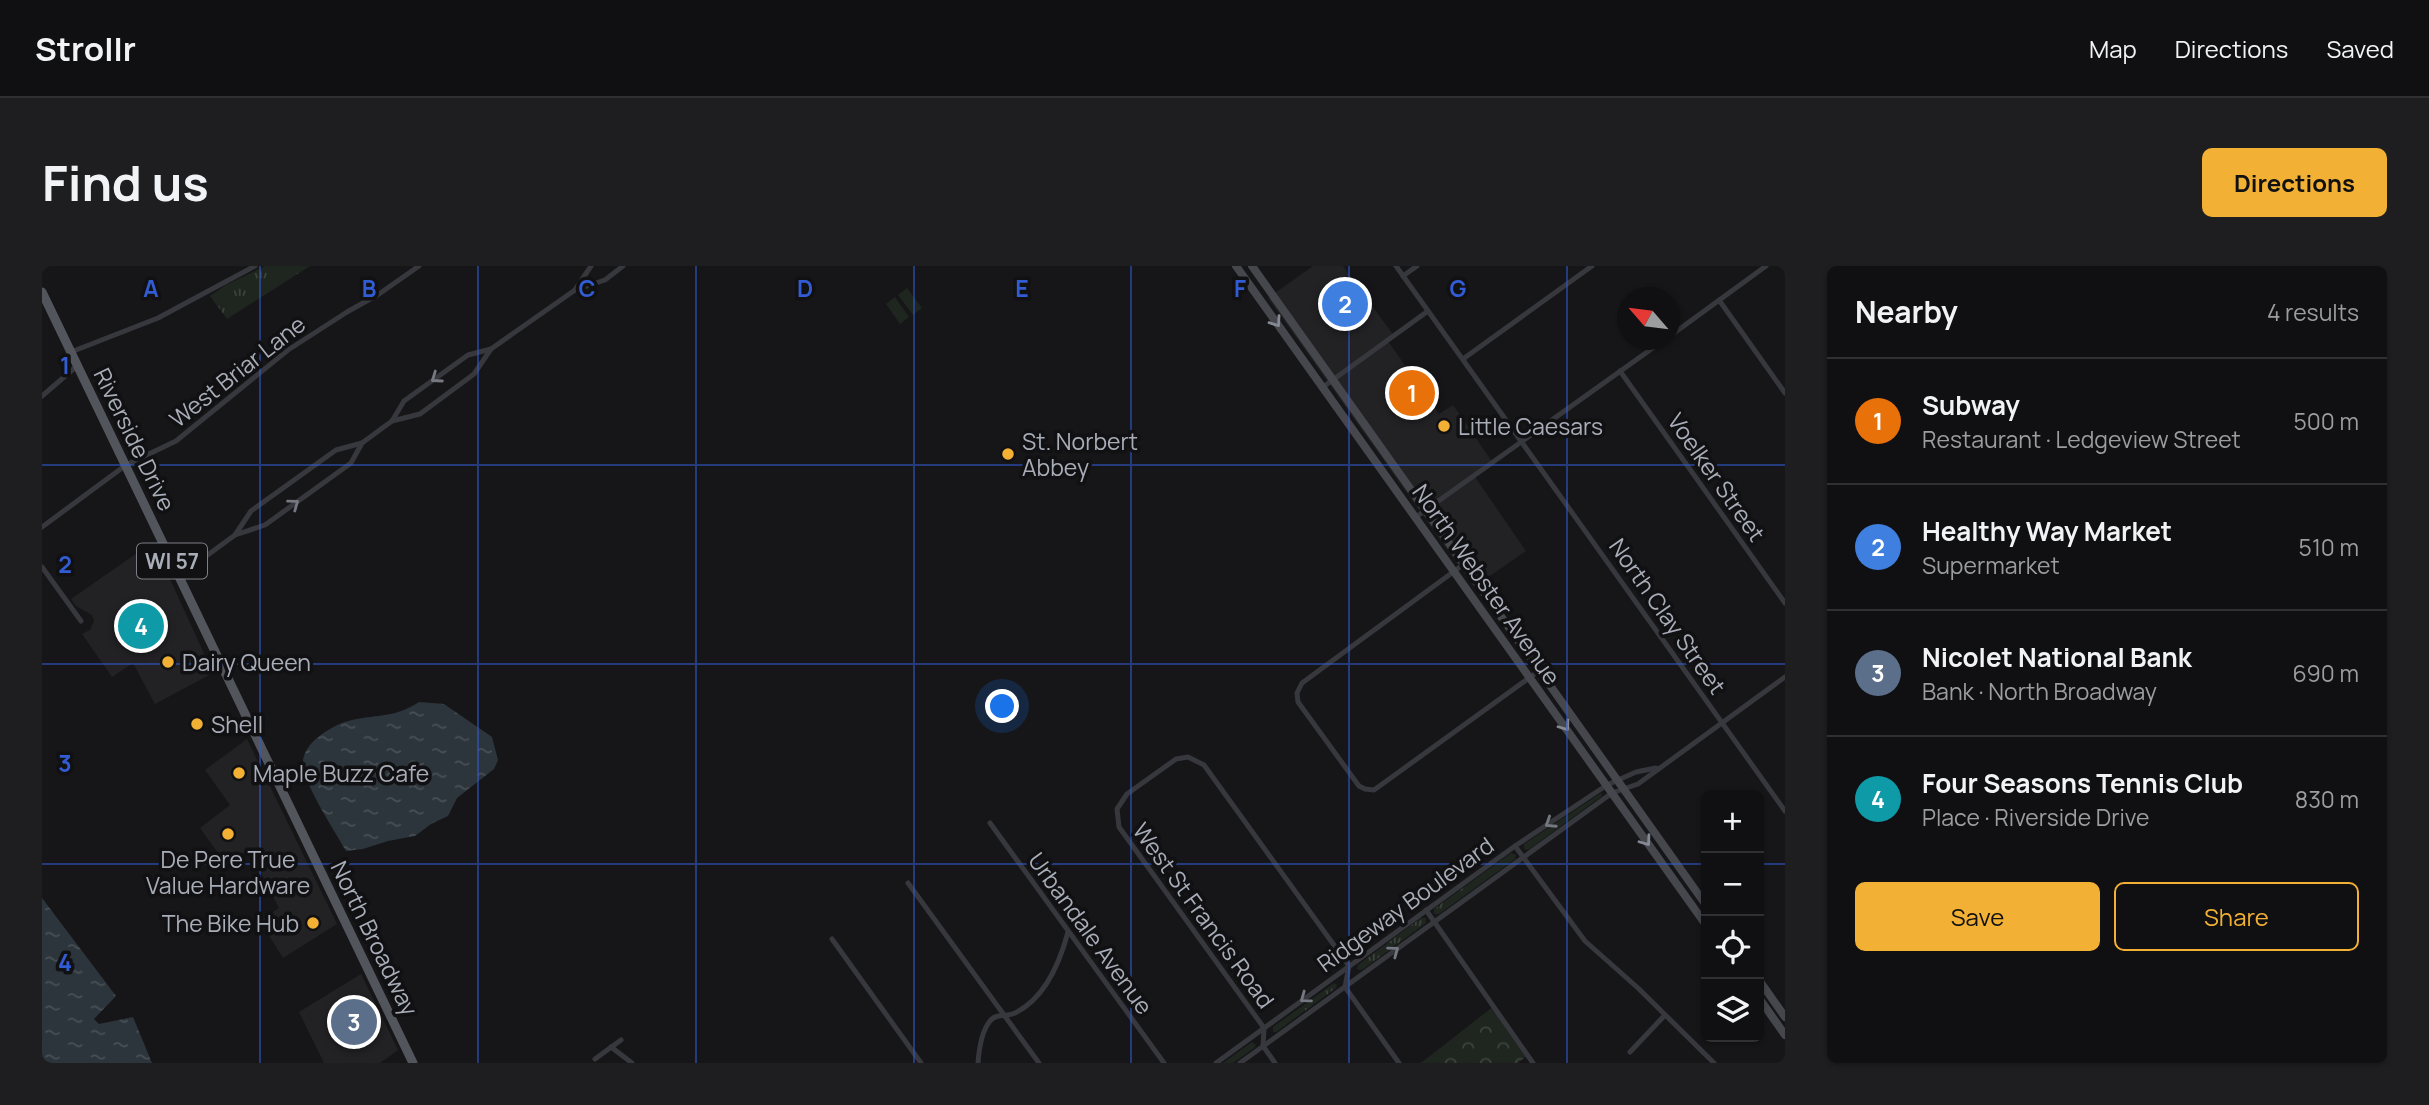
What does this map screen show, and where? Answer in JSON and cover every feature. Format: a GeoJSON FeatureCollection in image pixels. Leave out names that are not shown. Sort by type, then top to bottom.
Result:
{"type":"FeatureCollection","features":[{"type":"Feature","properties":{"kind":"main road","name":"North Webster Avenue"},"geometry":{"type":"LineString","coordinates":[[1236,266],[1701,918]]}},
{"type":"Feature","properties":{"kind":"main road","name":"North Webster Avenue"},"geometry":{"type":"LineString","coordinates":[[1252,266],[1701,898]]}},
{"type":"Feature","properties":{"kind":"main road","name":"Riverside Drive"},"geometry":{"type":"LineString","coordinates":[[42,292],[302,831]]}},
{"type":"Feature","properties":{"kind":"main road","name":"North Broadway"},"geometry":{"type":"LineString","coordinates":[[302,831],[413,1063]]}},
{"type":"Feature","properties":{"kind":"main road"},"geometry":{"type":"LineString","coordinates":[[1764,987],[1785,1017]]}},
{"type":"Feature","properties":{"kind":"main road"},"geometry":{"type":"LineString","coordinates":[[1764,1005],[1785,1035]]}},
{"type":"Feature","properties":{"kind":"street"},"geometry":{"type":"LineString","coordinates":[[71,352],[158,318],[256,266]]}},
{"type":"Feature","properties":{"kind":"street","name":"West Briar Lane"},"geometry":{"type":"LineString","coordinates":[[42,527],[126,466],[176,441],[288,350],[419,266]]}},
{"type":"Feature","properties":{"kind":"street"},"geometry":{"type":"LineString","coordinates":[[575,290],[591,266]]}},
{"type":"Feature","properties":{"kind":"street"},"geometry":{"type":"LineString","coordinates":[[392,421],[404,401],[468,355],[491,349],[575,290],[605,280],[623,266]]}},
{"type":"Feature","properties":{"kind":"street","name":"North Clay Street"},"geometry":{"type":"LineString","coordinates":[[1396,266],[1785,811]]}},
{"type":"Feature","properties":{"kind":"street"},"geometry":{"type":"LineString","coordinates":[[1403,276],[1417,266]]}},
{"type":"Feature","properties":{"kind":"street"},"geometry":{"type":"LineString","coordinates":[[1463,359],[1592,266]]}},
{"type":"Feature","properties":{"kind":"street"},"geometry":{"type":"LineString","coordinates":[[1680,329],[1766,266]]}},
{"type":"Feature","properties":{"kind":"street"},"geometry":{"type":"LineString","coordinates":[[1719,300],[1785,393]]}},
{"type":"Feature","properties":{"kind":"street"},"geometry":{"type":"LineString","coordinates":[[1323,387],[1428,311]]}},
{"type":"Feature","properties":{"kind":"street"},"geometry":{"type":"LineString","coordinates":[[234,536],[251,511],[336,450],[362,443],[392,421],[420,414],[474,374],[491,349]]}},
{"type":"Feature","properties":{"kind":"street"},"geometry":{"type":"LineString","coordinates":[[1416,517],[1650,350]]}},
{"type":"Feature","properties":{"kind":"street"},"geometry":{"type":"LineString","coordinates":[[42,396],[78,365]]}},
{"type":"Feature","properties":{"kind":"street","name":"Voelker Street"},"geometry":{"type":"LineString","coordinates":[[1620,371],[1785,603]]}},
{"type":"Feature","properties":{"kind":"street"},"geometry":{"type":"LineString","coordinates":[[179,576],[234,536],[265,525],[351,463],[362,443]]}},
{"type":"Feature","properties":{"kind":"street"},"geometry":{"type":"LineString","coordinates":[[1464,564],[1300,684],[1298,702],[1359,786],[1374,790],[1540,670]]}},
{"type":"Feature","properties":{"kind":"street"},"geometry":{"type":"LineString","coordinates":[[42,567],[81,621]]}},
{"type":"Feature","properties":{"kind":"street","name":"Ridgeway Boulevard"},"geometry":{"type":"LineString","coordinates":[[1240,1063],[1612,793],[1638,784],[1785,677]]}},
{"type":"Feature","properties":{"kind":"street","name":"West St Francis Road"},"geometry":{"type":"LineString","coordinates":[[1264,1028],[1119,827],[1117,809],[1124,797],[1170,763],[1188,757],[1204,765],[1349,967]]}},
{"type":"Feature","properties":{"kind":"street","name":"Ridgeway Boulevard"},"geometry":{"type":"LineString","coordinates":[[1216,1063],[1426,910],[1606,785],[1636,772],[1660,767]]}},
{"type":"Feature","properties":{"kind":"street","name":"Urbandale Avenue"},"geometry":{"type":"LineString","coordinates":[[990,823],[1164,1063]]}},
{"type":"Feature","properties":{"kind":"street"},"geometry":{"type":"LineString","coordinates":[[1516,846],[1585,941],[1714,1063]]}},
{"type":"Feature","properties":{"kind":"street"},"geometry":{"type":"LineString","coordinates":[[908,883],[1039,1063]]}},
{"type":"Feature","properties":{"kind":"street"},"geometry":{"type":"LineString","coordinates":[[1426,910],[1533,1063]]}},
{"type":"Feature","properties":{"kind":"street"},"geometry":{"type":"LineString","coordinates":[[978,1063],[981,1043],[990,1021],[995,1016],[1013,1014],[1027,1005],[1044,986],[1057,966],[1068,931]]}},
{"type":"Feature","properties":{"kind":"street"},"geometry":{"type":"LineString","coordinates":[[832,939],[921,1063]]}},
{"type":"Feature","properties":{"kind":"street"},"geometry":{"type":"LineString","coordinates":[[1349,967],[1345,987],[1399,1063]]}},
{"type":"Feature","properties":{"kind":"street"},"geometry":{"type":"LineString","coordinates":[[1630,1052],[1665,1015]]}},
{"type":"Feature","properties":{"kind":"street"},"geometry":{"type":"LineString","coordinates":[[1264,1028],[1263,1046],[1275,1063]]}},
{"type":"Feature","properties":{"kind":"street"},"geometry":{"type":"LineString","coordinates":[[595,1059],[621,1040]]}},
{"type":"Feature","properties":{"kind":"street"},"geometry":{"type":"LineString","coordinates":[[611,1047],[632,1063]]}},
{"type":"Feature","properties":{"kind":"shaded area"},"geometry":{"type":"Polygon","coordinates":[[[1313,266],[1343,266],[1394,336],[1388,341],[1439,414],[1453,405],[1493,463],[1475,477],[1526,551],[1474,587],[1268,298],[1313,266]]]}},
{"type":"Feature","properties":{"kind":"shaded area"},"geometry":{"type":"Polygon","coordinates":[[[153,542],[213,673],[155,704],[133,663],[112,677],[82,634],[90,630],[94,621],[92,615],[76,606],[71,599],[153,542]]]}},
{"type":"Feature","properties":{"kind":"shaded area"},"geometry":{"type":"Polygon","coordinates":[[[247,739],[337,924],[283,958],[260,921],[279,908],[249,849],[226,864],[200,828],[230,805],[205,770],[247,739]]]}},
{"type":"Feature","properties":{"kind":"shaded area"},"geometry":{"type":"Polygon","coordinates":[[[361,974],[398,1050],[380,1063],[324,1063],[299,1012],[361,974]]]}},
{"type":"Feature","properties":{"kind":"green space"},"geometry":{"type":"Polygon","coordinates":[[[265,266],[310,266],[227,319],[210,296],[265,266]]]}},
{"type":"Feature","properties":{"kind":"green space"},"geometry":{"type":"Polygon","coordinates":[[[907,288],[922,308],[913,315],[898,295],[907,288]]]}},
{"type":"Feature","properties":{"kind":"green space"},"geometry":{"type":"Polygon","coordinates":[[[895,297],[909,317],[900,324],[886,304],[895,297]]]}},
{"type":"Feature","properties":{"kind":"green space"},"geometry":{"type":"Polygon","coordinates":[[[1601,793],[1602,796],[1528,850],[1524,849],[1524,844],[1601,793]]]}},
{"type":"Feature","properties":{"kind":"green space"},"geometry":{"type":"Polygon","coordinates":[[[1511,853],[1516,855],[1515,859],[1439,914],[1434,914],[1434,909],[1511,853]]]}},
{"type":"Feature","properties":{"kind":"green space"},"geometry":{"type":"Polygon","coordinates":[[[1421,918],[1426,918],[1426,923],[1362,970],[1357,969],[1358,965],[1421,918]]]}},
{"type":"Feature","properties":{"kind":"green space"},"geometry":{"type":"Polygon","coordinates":[[[1334,983],[1336,988],[1273,1032],[1273,1027],[1334,983]]]}},
{"type":"Feature","properties":{"kind":"green space"},"geometry":{"type":"Polygon","coordinates":[[[1494,1006],[1528,1055],[1518,1063],[1421,1063],[1494,1006]]]}},
{"type":"Feature","properties":{"kind":"green space"},"geometry":{"type":"Polygon","coordinates":[[[1252,1042],[1256,1045],[1254,1048],[1233,1063],[1223,1063],[1252,1042]]]}},
{"type":"Feature","properties":{"kind":"water"},"geometry":{"type":"Polygon","coordinates":[[[419,702],[444,704],[492,737],[498,760],[494,769],[457,798],[448,816],[415,836],[346,851],[309,784],[303,764],[304,756],[313,741],[337,725],[394,713],[419,702]]]}},
{"type":"Feature","properties":{"kind":"water"},"geometry":{"type":"Polygon","coordinates":[[[42,898],[116,996],[94,1019],[99,1024],[133,1017],[152,1063],[42,1063],[42,898]]]}},
{"type":"Feature","properties":{"kind":"place","name":"Healthy Way Market"},"geometry":{"type":"Point","coordinates":[1345,304]}},
{"type":"Feature","properties":{"kind":"place","name":"Subway"},"geometry":{"type":"Point","coordinates":[1412,393]}},
{"type":"Feature","properties":{"kind":"place","name":"Little Caesars"},"geometry":{"type":"Point","coordinates":[1444,426]}},
{"type":"Feature","properties":{"kind":"place","name":"St. Norbert Abbey"},"geometry":{"type":"Point","coordinates":[1008,454]}},
{"type":"Feature","properties":{"kind":"place","name":"Four Seasons Tennis Club"},"geometry":{"type":"Point","coordinates":[141,626]}},
{"type":"Feature","properties":{"kind":"place","name":"Dairy Queen"},"geometry":{"type":"Point","coordinates":[168,662]}},
{"type":"Feature","properties":{"kind":"place","name":"Shell"},"geometry":{"type":"Point","coordinates":[197,724]}},
{"type":"Feature","properties":{"kind":"place","name":"Maple Buzz Cafe"},"geometry":{"type":"Point","coordinates":[239,773]}},
{"type":"Feature","properties":{"kind":"place","name":"De Pere True Value Hardware"},"geometry":{"type":"Point","coordinates":[228,834]}},
{"type":"Feature","properties":{"kind":"place","name":"The Bike Hub"},"geometry":{"type":"Point","coordinates":[313,923]}},
{"type":"Feature","properties":{"kind":"place","name":"Nicolet National Bank"},"geometry":{"type":"Point","coordinates":[354,1022]}}]}
